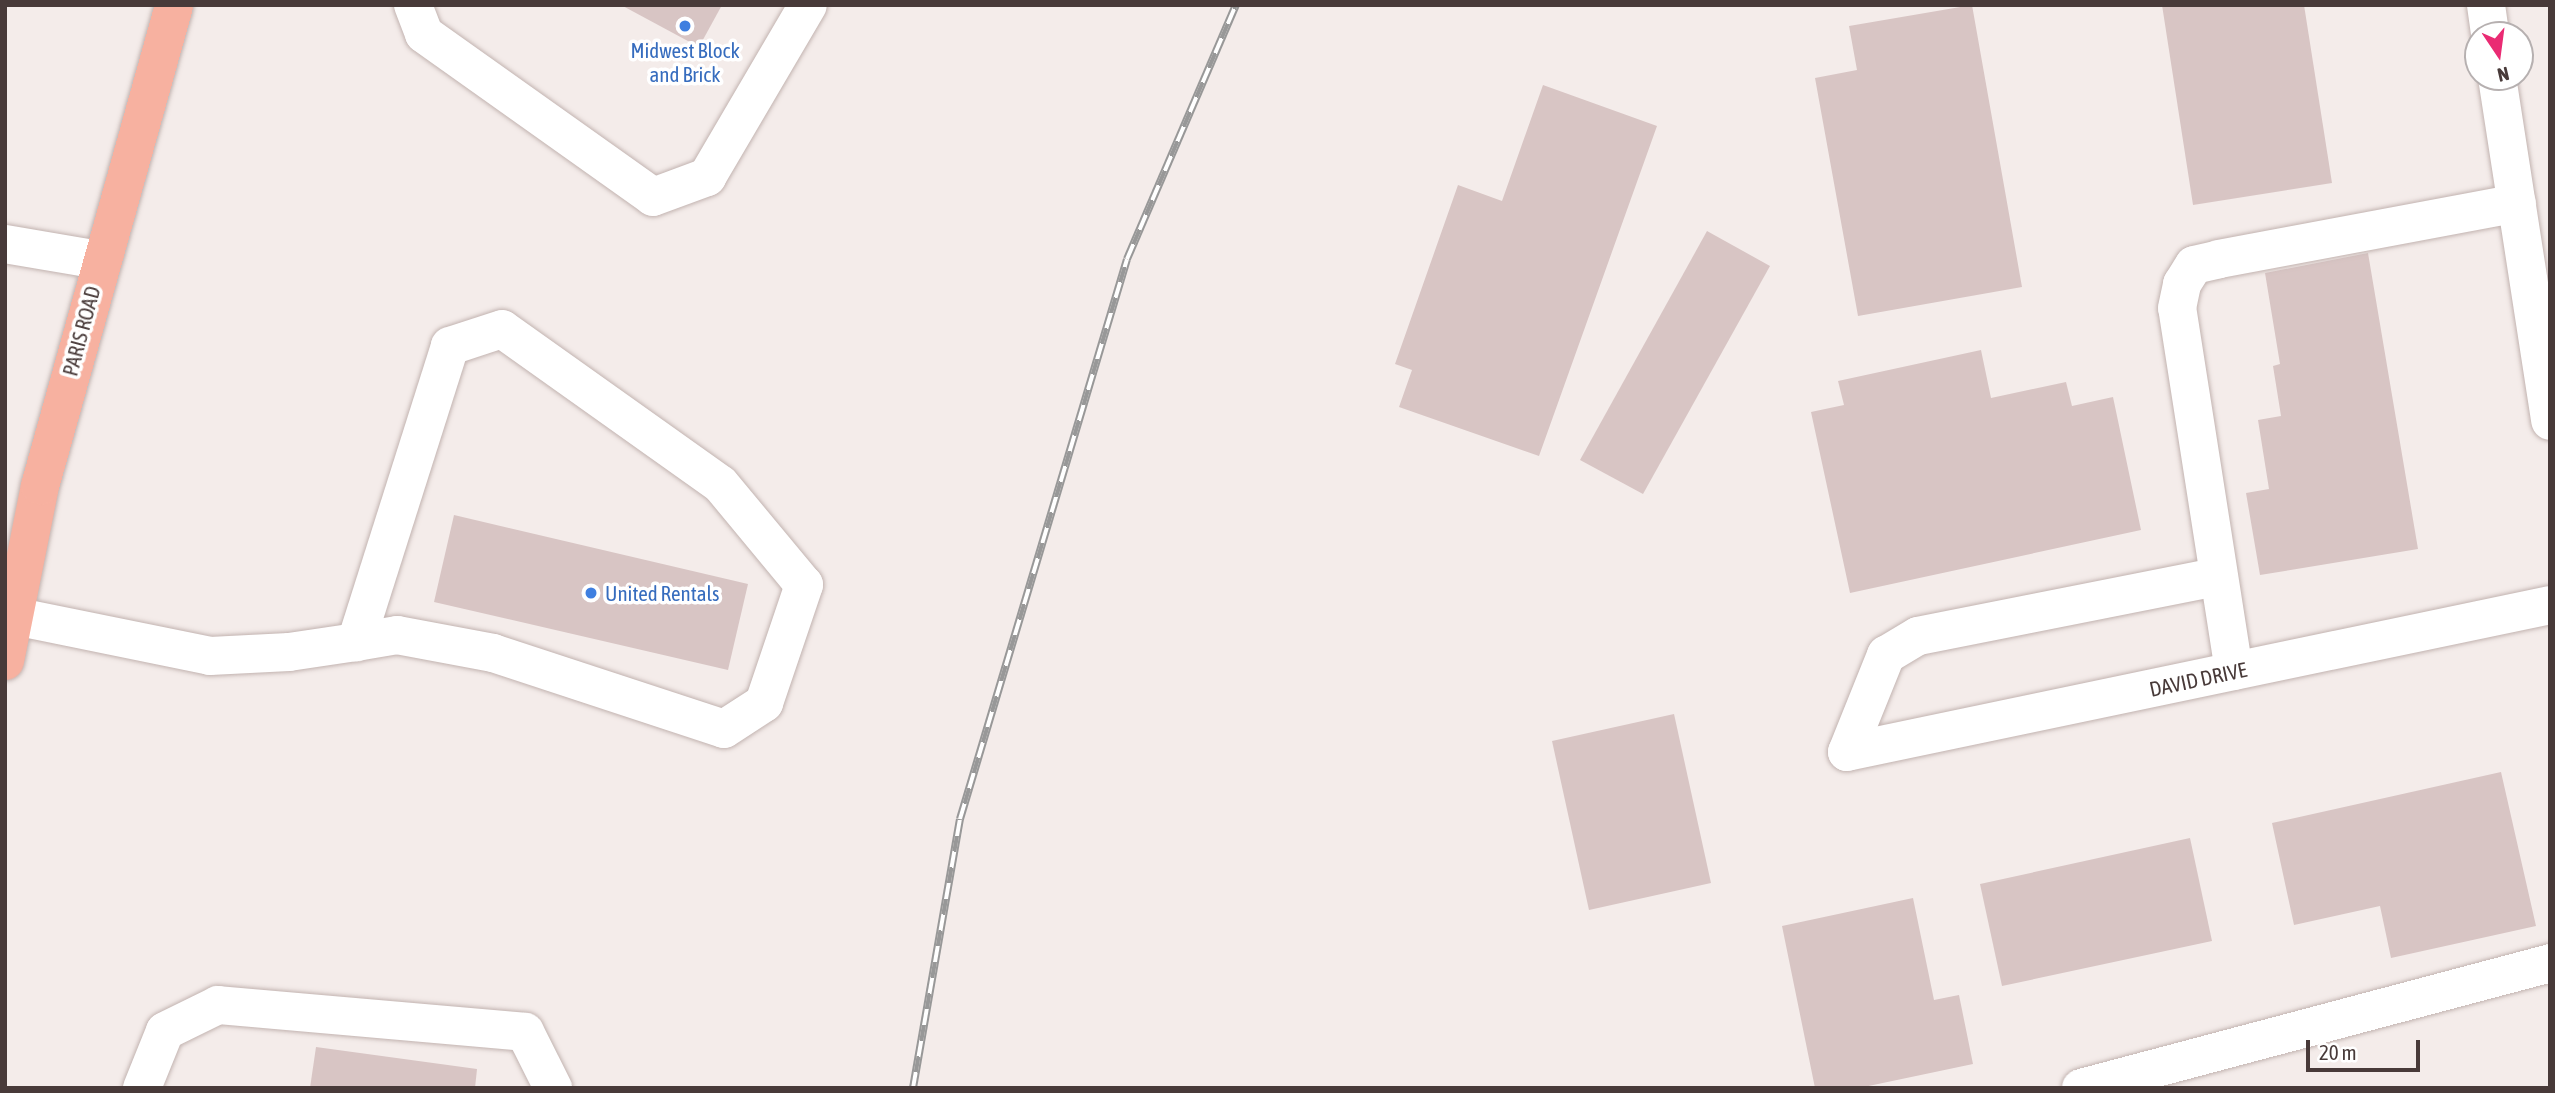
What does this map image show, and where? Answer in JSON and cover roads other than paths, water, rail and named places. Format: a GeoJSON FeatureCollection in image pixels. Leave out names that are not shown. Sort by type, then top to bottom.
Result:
{"type":"FeatureCollection","features":[{"type":"Feature","properties":{"kind":"main road","name":"PARIS ROAD"},"geometry":{"type":"LineString","coordinates":[[5,661],[40,486],[100,260],[174,5]]}},
{"type":"Feature","properties":{"kind":"street"},"geometry":{"type":"LineString","coordinates":[[413,5],[424,34],[653,197],[707,177],[808,5]]}},
{"type":"Feature","properties":{"kind":"street"},"geometry":{"type":"LineString","coordinates":[[2499,91],[2517,203],[2538,247],[2550,421]]}},
{"type":"Feature","properties":{"kind":"street"},"geometry":{"type":"LineString","coordinates":[[2234,671],[2217,577],[2177,308],[2182,284],[2194,265],[2517,203]]}},
{"type":"Feature","properties":{"kind":"street"},"geometry":{"type":"LineString","coordinates":[[5,244],[100,260]]}},
{"type":"Feature","properties":{"kind":"street"},"geometry":{"type":"LineString","coordinates":[[14,616],[210,656],[289,652],[356,642],[397,635],[493,653],[724,729],[764,703],[804,585],[720,484],[502,329],[450,346],[356,642]]}},
{"type":"Feature","properties":{"kind":"street","name":"DAVID DRIVE"},"geometry":{"type":"LineString","coordinates":[[2217,577],[1918,636],[1886,655],[1847,752],[2550,606]]}},
{"type":"Feature","properties":{"kind":"street"},"geometry":{"type":"LineString","coordinates":[[2081,1088],[2550,963]]}},
{"type":"Feature","properties":{"kind":"street"},"geometry":{"type":"LineString","coordinates":[[142,1088],[165,1031],[218,1005],[525,1032],[555,1081],[553,1088]]}},
{"type":"Feature","properties":{"kind":"railway"},"geometry":{"type":"LineString","coordinates":[[913,1088],[960,819],[1127,259],[1236,5]]}},
{"type":"Feature","properties":{"kind":"place","name":"Midwest Block and Brick"},"geometry":{"type":"Point","coordinates":[685,26]}},
{"type":"Feature","properties":{"kind":"place","name":"United Rentals"},"geometry":{"type":"Point","coordinates":[591,593]}}]}
